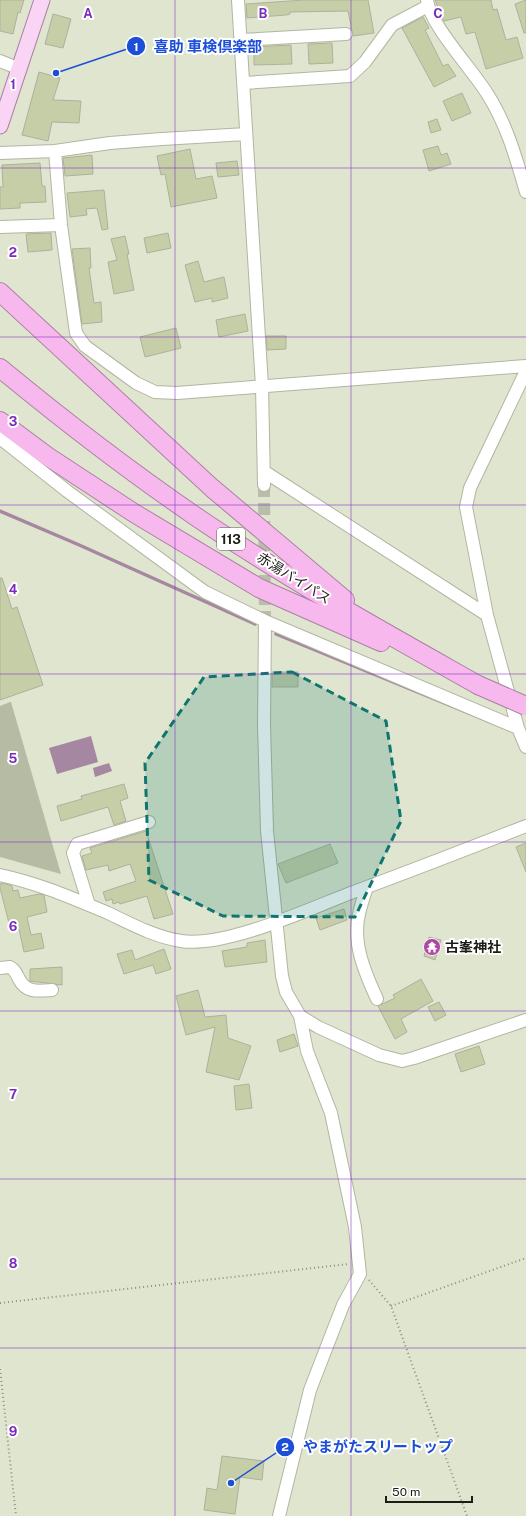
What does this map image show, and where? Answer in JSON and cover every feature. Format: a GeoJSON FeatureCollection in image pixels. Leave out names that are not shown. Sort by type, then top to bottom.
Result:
{"type":"FeatureCollection","features":[{"type":"Feature","properties":{"kind":"highway"},"geometry":{"type":"LineString","coordinates":[[1,294],[212,488],[385,633]]}},
{"type":"Feature","properties":{"kind":"highway","name":"赤湯バイパス"},"geometry":{"type":"LineString","coordinates":[[0,368],[135,474],[196,516],[307,588],[478,685],[526,706]]}},
{"type":"Feature","properties":{"kind":"highway"},"geometry":{"type":"LineString","coordinates":[[0,421],[47,456],[134,513],[259,588],[478,685]]}},
{"type":"Feature","properties":{"kind":"main road"},"geometry":{"type":"LineString","coordinates":[[0,126],[42,0]]}},
{"type":"Feature","properties":{"kind":"street"},"geometry":{"type":"LineString","coordinates":[[238,0],[262,386],[265,472],[264,485]]}},
{"type":"Feature","properties":{"kind":"street"},"geometry":{"type":"LineString","coordinates":[[244,83],[350,76],[365,62],[392,25],[428,3],[439,29],[474,74],[499,114],[507,132],[526,192]]}},
{"type":"Feature","properties":{"kind":"street"},"geometry":{"type":"LineString","coordinates":[[241,40],[346,34]]}},
{"type":"Feature","properties":{"kind":"street"},"geometry":{"type":"LineString","coordinates":[[0,61],[20,69]]}},
{"type":"Feature","properties":{"kind":"street"},"geometry":{"type":"LineString","coordinates":[[0,154],[55,151],[110,143],[246,134]]}},
{"type":"Feature","properties":{"kind":"street"},"geometry":{"type":"LineString","coordinates":[[55,151],[61,225],[76,333],[85,346],[136,383],[155,392],[177,393],[526,366]]}},
{"type":"Feature","properties":{"kind":"street"},"geometry":{"type":"LineString","coordinates":[[0,227],[61,225]]}},
{"type":"Feature","properties":{"kind":"street"},"geometry":{"type":"LineString","coordinates":[[526,371],[470,488],[466,508],[487,614],[518,728],[526,747]]}},
{"type":"Feature","properties":{"kind":"street"},"geometry":{"type":"LineString","coordinates":[[0,438],[67,491],[206,592],[265,622],[518,728]]}},
{"type":"Feature","properties":{"kind":"street"},"geometry":{"type":"LineString","coordinates":[[265,472],[487,614]]}},
{"type":"Feature","properties":{"kind":"street"},"geometry":{"type":"LineString","coordinates":[[265,622],[264,725],[267,831],[282,976],[291,1004],[300,1016],[307,1051],[331,1113],[354,1227],[360,1268],[343,1305],[310,1390],[279,1516]]}},
{"type":"Feature","properties":{"kind":"street"},"geometry":{"type":"LineString","coordinates":[[89,905],[73,853],[77,844],[149,822]]}},
{"type":"Feature","properties":{"kind":"street"},"geometry":{"type":"LineString","coordinates":[[0,875],[29,881],[148,931],[181,941],[204,941],[223,938],[277,922],[526,826]]}},
{"type":"Feature","properties":{"kind":"street"},"geometry":{"type":"LineString","coordinates":[[367,887],[358,916],[357,937],[366,974],[377,999]]}},
{"type":"Feature","properties":{"kind":"street"},"geometry":{"type":"LineString","coordinates":[[0,968],[10,966],[15,971],[22,985],[30,991],[52,990]]}},
{"type":"Feature","properties":{"kind":"street"},"geometry":{"type":"LineString","coordinates":[[300,1016],[358,1046],[379,1055],[402,1061],[526,1020]]}},
{"type":"Feature","properties":{"kind":"path"},"geometry":{"type":"LineString","coordinates":[[390,1306],[526,1258]]}},
{"type":"Feature","properties":{"kind":"path"},"geometry":{"type":"LineString","coordinates":[[0,1303],[360,1268],[390,1306],[467,1516]]}},
{"type":"Feature","properties":{"kind":"path"},"geometry":{"type":"LineString","coordinates":[[0,1369],[16,1516]]}},
{"type":"Feature","properties":{"kind":"highlighted area"},"geometry":{"type":"Polygon","coordinates":[[[292,672],[386,721],[401,821],[355,917],[223,916],[149,880],[145,763],[204,677],[292,672]]]}},
{"type":"Feature","properties":{"kind":"green space"},"geometry":{"type":"Polygon","coordinates":[[[10,702],[61,874],[0,857],[0,706],[10,702]]]}},
{"type":"Feature","properties":{"kind":"shaded area"},"geometry":{"type":"Polygon","coordinates":[[[91,736],[98,762],[57,774],[49,748],[91,736]]]}},
{"type":"Feature","properties":{"kind":"shaded area"},"geometry":{"type":"Polygon","coordinates":[[[109,763],[112,771],[95,777],[93,768],[109,763]]]}},
{"type":"Feature","properties":{"kind":"building"},"geometry":{"type":"Polygon","coordinates":[[[0,0],[24,0],[20,13],[18,12],[13,34],[0,31],[0,0]]]}},
{"type":"Feature","properties":{"kind":"building"},"geometry":{"type":"Polygon","coordinates":[[[304,0],[368,0],[374,33],[353,36],[348,11],[290,12],[290,14],[286,15],[247,18],[246,4],[304,0]]]}},
{"type":"Feature","properties":{"kind":"building"},"geometry":{"type":"Polygon","coordinates":[[[435,0],[491,0],[493,10],[497,9],[506,40],[517,37],[523,58],[486,69],[475,32],[466,34],[461,17],[444,21],[435,0]]]}},
{"type":"Feature","properties":{"kind":"building"},"geometry":{"type":"Polygon","coordinates":[[[526,0],[526,33],[524,33],[515,4],[526,0]]]}},
{"type":"Feature","properties":{"kind":"building"},"geometry":{"type":"Polygon","coordinates":[[[53,14],[71,19],[63,48],[45,44],[53,14]]]}},
{"type":"Feature","properties":{"kind":"building"},"geometry":{"type":"Polygon","coordinates":[[[423,17],[429,28],[425,30],[443,66],[448,64],[456,76],[434,87],[402,28],[423,17]]]}},
{"type":"Feature","properties":{"kind":"building"},"geometry":{"type":"Polygon","coordinates":[[[332,43],[333,63],[309,64],[308,44],[332,43]]]}},
{"type":"Feature","properties":{"kind":"building"},"geometry":{"type":"Polygon","coordinates":[[[291,45],[292,64],[254,65],[254,47],[291,45]]]}},
{"type":"Feature","properties":{"kind":"building"},"geometry":{"type":"Polygon","coordinates":[[[39,72],[60,78],[53,100],[81,101],[79,123],[52,122],[48,141],[22,135],[39,72]]]}},
{"type":"Feature","properties":{"kind":"building"},"geometry":{"type":"Polygon","coordinates":[[[462,93],[471,113],[452,121],[443,101],[462,93]]]}},
{"type":"Feature","properties":{"kind":"building"},"geometry":{"type":"Polygon","coordinates":[[[437,119],[441,130],[431,133],[428,122],[437,119]]]}},
{"type":"Feature","properties":{"kind":"building"},"geometry":{"type":"Polygon","coordinates":[[[438,146],[441,155],[447,153],[451,164],[429,171],[423,150],[438,146]]]}},
{"type":"Feature","properties":{"kind":"building"},"geometry":{"type":"Polygon","coordinates":[[[190,149],[196,179],[212,176],[217,198],[171,207],[165,174],[161,175],[157,156],[190,149]]]}},
{"type":"Feature","properties":{"kind":"building"},"geometry":{"type":"Polygon","coordinates":[[[92,155],[93,174],[65,176],[63,158],[92,155]]]}},
{"type":"Feature","properties":{"kind":"building"},"geometry":{"type":"Polygon","coordinates":[[[237,161],[239,175],[218,177],[216,163],[237,161]]]}},
{"type":"Feature","properties":{"kind":"building"},"geometry":{"type":"Polygon","coordinates":[[[40,163],[42,186],[45,186],[46,202],[20,203],[20,208],[0,209],[0,187],[3,187],[2,165],[40,163]]]}},
{"type":"Feature","properties":{"kind":"building"},"geometry":{"type":"Polygon","coordinates":[[[104,190],[108,229],[102,230],[97,208],[86,209],[87,215],[70,217],[67,193],[104,190]]]}},
{"type":"Feature","properties":{"kind":"building"},"geometry":{"type":"Polygon","coordinates":[[[51,233],[52,250],[28,252],[26,234],[51,233]]]}},
{"type":"Feature","properties":{"kind":"building"},"geometry":{"type":"Polygon","coordinates":[[[168,233],[171,248],[147,253],[144,238],[168,233]]]}},
{"type":"Feature","properties":{"kind":"building"},"geometry":{"type":"Polygon","coordinates":[[[125,236],[134,290],[114,294],[108,262],[117,260],[111,239],[125,236]]]}},
{"type":"Feature","properties":{"kind":"building"},"geometry":{"type":"Polygon","coordinates":[[[90,248],[91,268],[89,268],[94,303],[101,302],[102,322],[82,324],[72,249],[90,248]]]}},
{"type":"Feature","properties":{"kind":"building"},"geometry":{"type":"Polygon","coordinates":[[[198,261],[204,282],[224,277],[228,298],[212,302],[212,298],[195,302],[185,265],[198,261]]]}},
{"type":"Feature","properties":{"kind":"building"},"geometry":{"type":"Polygon","coordinates":[[[245,314],[248,331],[219,337],[216,320],[245,314]]]}},
{"type":"Feature","properties":{"kind":"building"},"geometry":{"type":"Polygon","coordinates":[[[176,328],[181,348],[145,357],[140,337],[176,328]]]}},
{"type":"Feature","properties":{"kind":"building"},"geometry":{"type":"Polygon","coordinates":[[[266,336],[286,336],[286,349],[267,350],[266,336]]]}},
{"type":"Feature","properties":{"kind":"building"},"geometry":{"type":"Polygon","coordinates":[[[0,578],[2,578],[12,609],[17,607],[43,685],[0,700],[0,578]]]}},
{"type":"Feature","properties":{"kind":"building"},"geometry":{"type":"Polygon","coordinates":[[[272,672],[298,672],[298,687],[272,687],[272,672]]]}},
{"type":"Feature","properties":{"kind":"building"},"geometry":{"type":"Polygon","coordinates":[[[124,784],[128,798],[120,801],[126,821],[114,825],[108,807],[61,821],[57,806],[82,799],[81,796],[124,784]]]}},
{"type":"Feature","properties":{"kind":"building"},"geometry":{"type":"Polygon","coordinates":[[[146,831],[173,914],[154,919],[147,896],[120,904],[119,902],[113,904],[112,899],[106,901],[103,892],[136,881],[130,864],[109,871],[108,865],[86,870],[82,856],[92,853],[90,848],[146,831]]]}},
{"type":"Feature","properties":{"kind":"building"},"geometry":{"type":"Polygon","coordinates":[[[526,843],[526,872],[516,847],[526,843]]]}},
{"type":"Feature","properties":{"kind":"building"},"geometry":{"type":"Polygon","coordinates":[[[330,844],[338,863],[286,883],[278,864],[330,844]]]}},
{"type":"Feature","properties":{"kind":"building"},"geometry":{"type":"Polygon","coordinates":[[[3,883],[12,886],[13,891],[18,890],[20,898],[39,894],[44,895],[47,912],[27,917],[31,935],[41,933],[44,948],[24,952],[19,929],[11,931],[0,888],[0,884],[3,883]]]}},
{"type":"Feature","properties":{"kind":"building"},"geometry":{"type":"Polygon","coordinates":[[[344,909],[347,920],[320,930],[316,918],[344,909]]]}},
{"type":"Feature","properties":{"kind":"building"},"geometry":{"type":"Polygon","coordinates":[[[429,937],[441,940],[435,960],[424,956],[429,937]]]}},
{"type":"Feature","properties":{"kind":"building"},"geometry":{"type":"Polygon","coordinates":[[[265,940],[267,962],[225,967],[222,951],[247,947],[247,943],[265,940]]]}},
{"type":"Feature","properties":{"kind":"building"},"geometry":{"type":"Polygon","coordinates":[[[164,949],[171,969],[156,974],[153,965],[124,974],[117,954],[132,950],[135,960],[164,949]]]}},
{"type":"Feature","properties":{"kind":"building"},"geometry":{"type":"Polygon","coordinates":[[[62,967],[62,985],[30,981],[30,969],[62,967]]]}},
{"type":"Feature","properties":{"kind":"building"},"geometry":{"type":"Polygon","coordinates":[[[421,979],[433,1001],[401,1019],[407,1032],[395,1039],[378,1006],[395,998],[393,995],[421,979]]]}},
{"type":"Feature","properties":{"kind":"building"},"geometry":{"type":"Polygon","coordinates":[[[198,990],[205,1017],[226,1015],[228,1038],[251,1046],[239,1080],[206,1072],[215,1027],[186,1035],[176,996],[198,990]]]}},
{"type":"Feature","properties":{"kind":"building"},"geometry":{"type":"Polygon","coordinates":[[[439,1002],[446,1015],[435,1021],[428,1007],[439,1002]]]}},
{"type":"Feature","properties":{"kind":"building"},"geometry":{"type":"Polygon","coordinates":[[[294,1034],[298,1046],[280,1052],[277,1040],[294,1034]]]}},
{"type":"Feature","properties":{"kind":"building"},"geometry":{"type":"Polygon","coordinates":[[[479,1046],[485,1064],[461,1072],[455,1054],[479,1046]]]}},
{"type":"Feature","properties":{"kind":"building"},"geometry":{"type":"Polygon","coordinates":[[[249,1084],[252,1108],[236,1110],[234,1086],[249,1084]]]}},
{"type":"Feature","properties":{"kind":"building"},"geometry":{"type":"Polygon","coordinates":[[[222,1456],[264,1461],[262,1480],[240,1477],[235,1514],[204,1510],[207,1488],[217,1490],[222,1456]]]}},
{"type":"Feature","properties":{"kind":"waterway"},"geometry":{"type":"LineString","coordinates":[[0,511],[255,624]]}},
{"type":"Feature","properties":{"kind":"waterway"},"geometry":{"type":"LineString","coordinates":[[276,634],[510,730]]}},
{"type":"Feature","properties":{"kind":"tunnel"},"geometry":{"type":"LineString","coordinates":[[264,485],[265,621]]}},
{"type":"Feature","properties":{"kind":"place","name":"喜助 車検倶楽部"},"geometry":{"type":"Point","coordinates":[56,73]}},
{"type":"Feature","properties":{"kind":"place","name":"古峯神社"},"geometry":{"type":"Point","coordinates":[432,947]}},
{"type":"Feature","properties":{"kind":"place","name":"やまがたスリートップ"},"geometry":{"type":"Point","coordinates":[231,1483]}}]}
